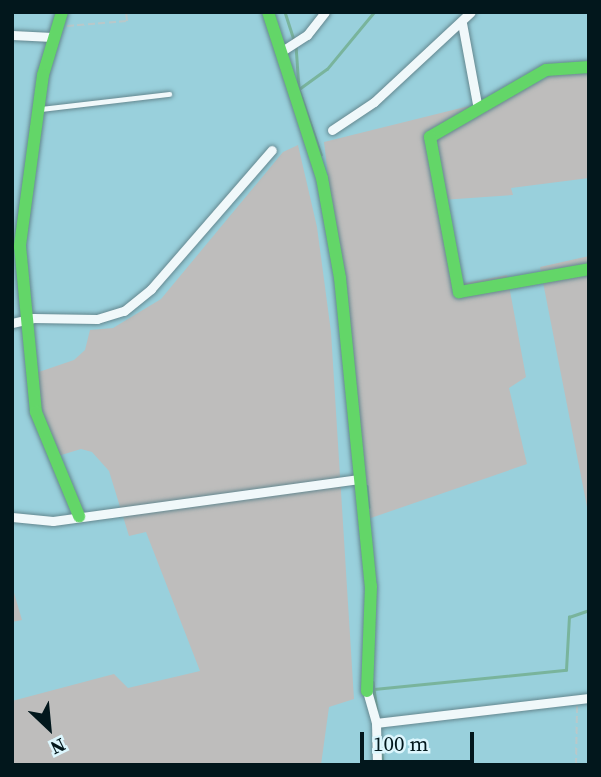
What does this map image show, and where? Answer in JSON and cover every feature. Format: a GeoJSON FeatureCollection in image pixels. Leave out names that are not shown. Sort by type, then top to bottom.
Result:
{"type":"FeatureCollection","features":[{"type":"Feature","properties":{"kind":"street"},"geometry":{"type":"LineString","coordinates":[[62,12],[54,32],[40,109],[20,246],[18,322],[36,412],[79,516]]}},
{"type":"Feature","properties":{"kind":"street"},"geometry":{"type":"LineString","coordinates":[[268,12],[323,178],[332,230],[371,586],[366,691],[376,723],[377,765]]}},
{"type":"Feature","properties":{"kind":"street"},"geometry":{"type":"LineString","coordinates":[[282,51],[307,35],[325,12]]}},
{"type":"Feature","properties":{"kind":"street"},"geometry":{"type":"LineString","coordinates":[[332,130],[374,102],[471,12]]}},
{"type":"Feature","properties":{"kind":"street"},"geometry":{"type":"LineString","coordinates":[[462,23],[478,109]]}},
{"type":"Feature","properties":{"kind":"street"},"geometry":{"type":"LineString","coordinates":[[12,35],[54,32]]}},
{"type":"Feature","properties":{"kind":"street"},"geometry":{"type":"LineString","coordinates":[[589,67],[546,70],[430,138],[458,292],[589,270]]}},
{"type":"Feature","properties":{"kind":"street"},"geometry":{"type":"LineString","coordinates":[[18,322],[97,319],[124,311],[151,289],[272,150]]}},
{"type":"Feature","properties":{"kind":"street"},"geometry":{"type":"LineString","coordinates":[[12,517],[53,521],[359,480]]}},
{"type":"Feature","properties":{"kind":"street"},"geometry":{"type":"LineString","coordinates":[[376,723],[589,698]]}},
{"type":"Feature","properties":{"kind":"lane"},"geometry":{"type":"LineString","coordinates":[[40,109],[169,94]]}},
{"type":"Feature","properties":{"kind":"path"},"geometry":{"type":"LineString","coordinates":[[54,32],[127,21],[126,12]]}},
{"type":"Feature","properties":{"kind":"path"},"geometry":{"type":"LineString","coordinates":[[576,765],[577,699]]}},
{"type":"Feature","properties":{"kind":"shaded area"},"geometry":{"type":"Polygon","coordinates":[[[569,66],[589,71],[589,178],[511,188],[513,195],[442,200],[455,285],[507,275],[526,377],[509,388],[527,464],[368,519],[324,142],[469,106],[471,117],[569,66]]]}},
{"type":"Feature","properties":{"kind":"shaded area"},"geometry":{"type":"Polygon","coordinates":[[[298,145],[317,227],[331,332],[354,699],[329,707],[321,765],[12,765],[12,701],[114,674],[128,688],[200,671],[146,532],[129,536],[109,471],[92,452],[81,449],[58,456],[27,376],[74,360],[85,350],[90,330],[113,328],[161,299],[283,152],[298,145]]]}},
{"type":"Feature","properties":{"kind":"shaded area"},"geometry":{"type":"Polygon","coordinates":[[[589,256],[589,517],[540,267],[589,256]]]}},
{"type":"Feature","properties":{"kind":"shaded area"},"geometry":{"type":"Polygon","coordinates":[[[12,586],[22,620],[12,622],[12,586]]]}},
{"type":"Feature","properties":{"kind":"waterway"},"geometry":{"type":"LineString","coordinates":[[285,12],[294,39]]}},
{"type":"Feature","properties":{"kind":"waterway"},"geometry":{"type":"LineString","coordinates":[[299,89],[327,69],[374,12]]}},
{"type":"Feature","properties":{"kind":"waterway"},"geometry":{"type":"LineString","coordinates":[[296,45],[299,89],[321,154]]}},
{"type":"Feature","properties":{"kind":"waterway"},"geometry":{"type":"LineString","coordinates":[[367,486],[369,507]]}},
{"type":"Feature","properties":{"kind":"waterway"},"geometry":{"type":"LineString","coordinates":[[374,689],[566,670],[569,617],[589,610]]}},
{"type":"Feature","properties":{"kind":"waterway"},"geometry":{"type":"LineString","coordinates":[[373,682],[377,710]]}},
{"type":"Feature","properties":{"kind":"waterway"},"geometry":{"type":"LineString","coordinates":[[381,745],[383,765]]}},
{"type":"Feature","properties":{"kind":"traffic: fast"},"geometry":{"type":"LineString","coordinates":[[62,12],[43,75],[20,246],[36,412],[79,516]]}},
{"type":"Feature","properties":{"kind":"traffic: fast"},"geometry":{"type":"LineString","coordinates":[[268,12],[322,178],[340,278],[371,586],[367,691]]}},
{"type":"Feature","properties":{"kind":"traffic: fast"},"geometry":{"type":"LineString","coordinates":[[589,67],[546,70],[430,137],[459,292],[589,269]]}}]}
